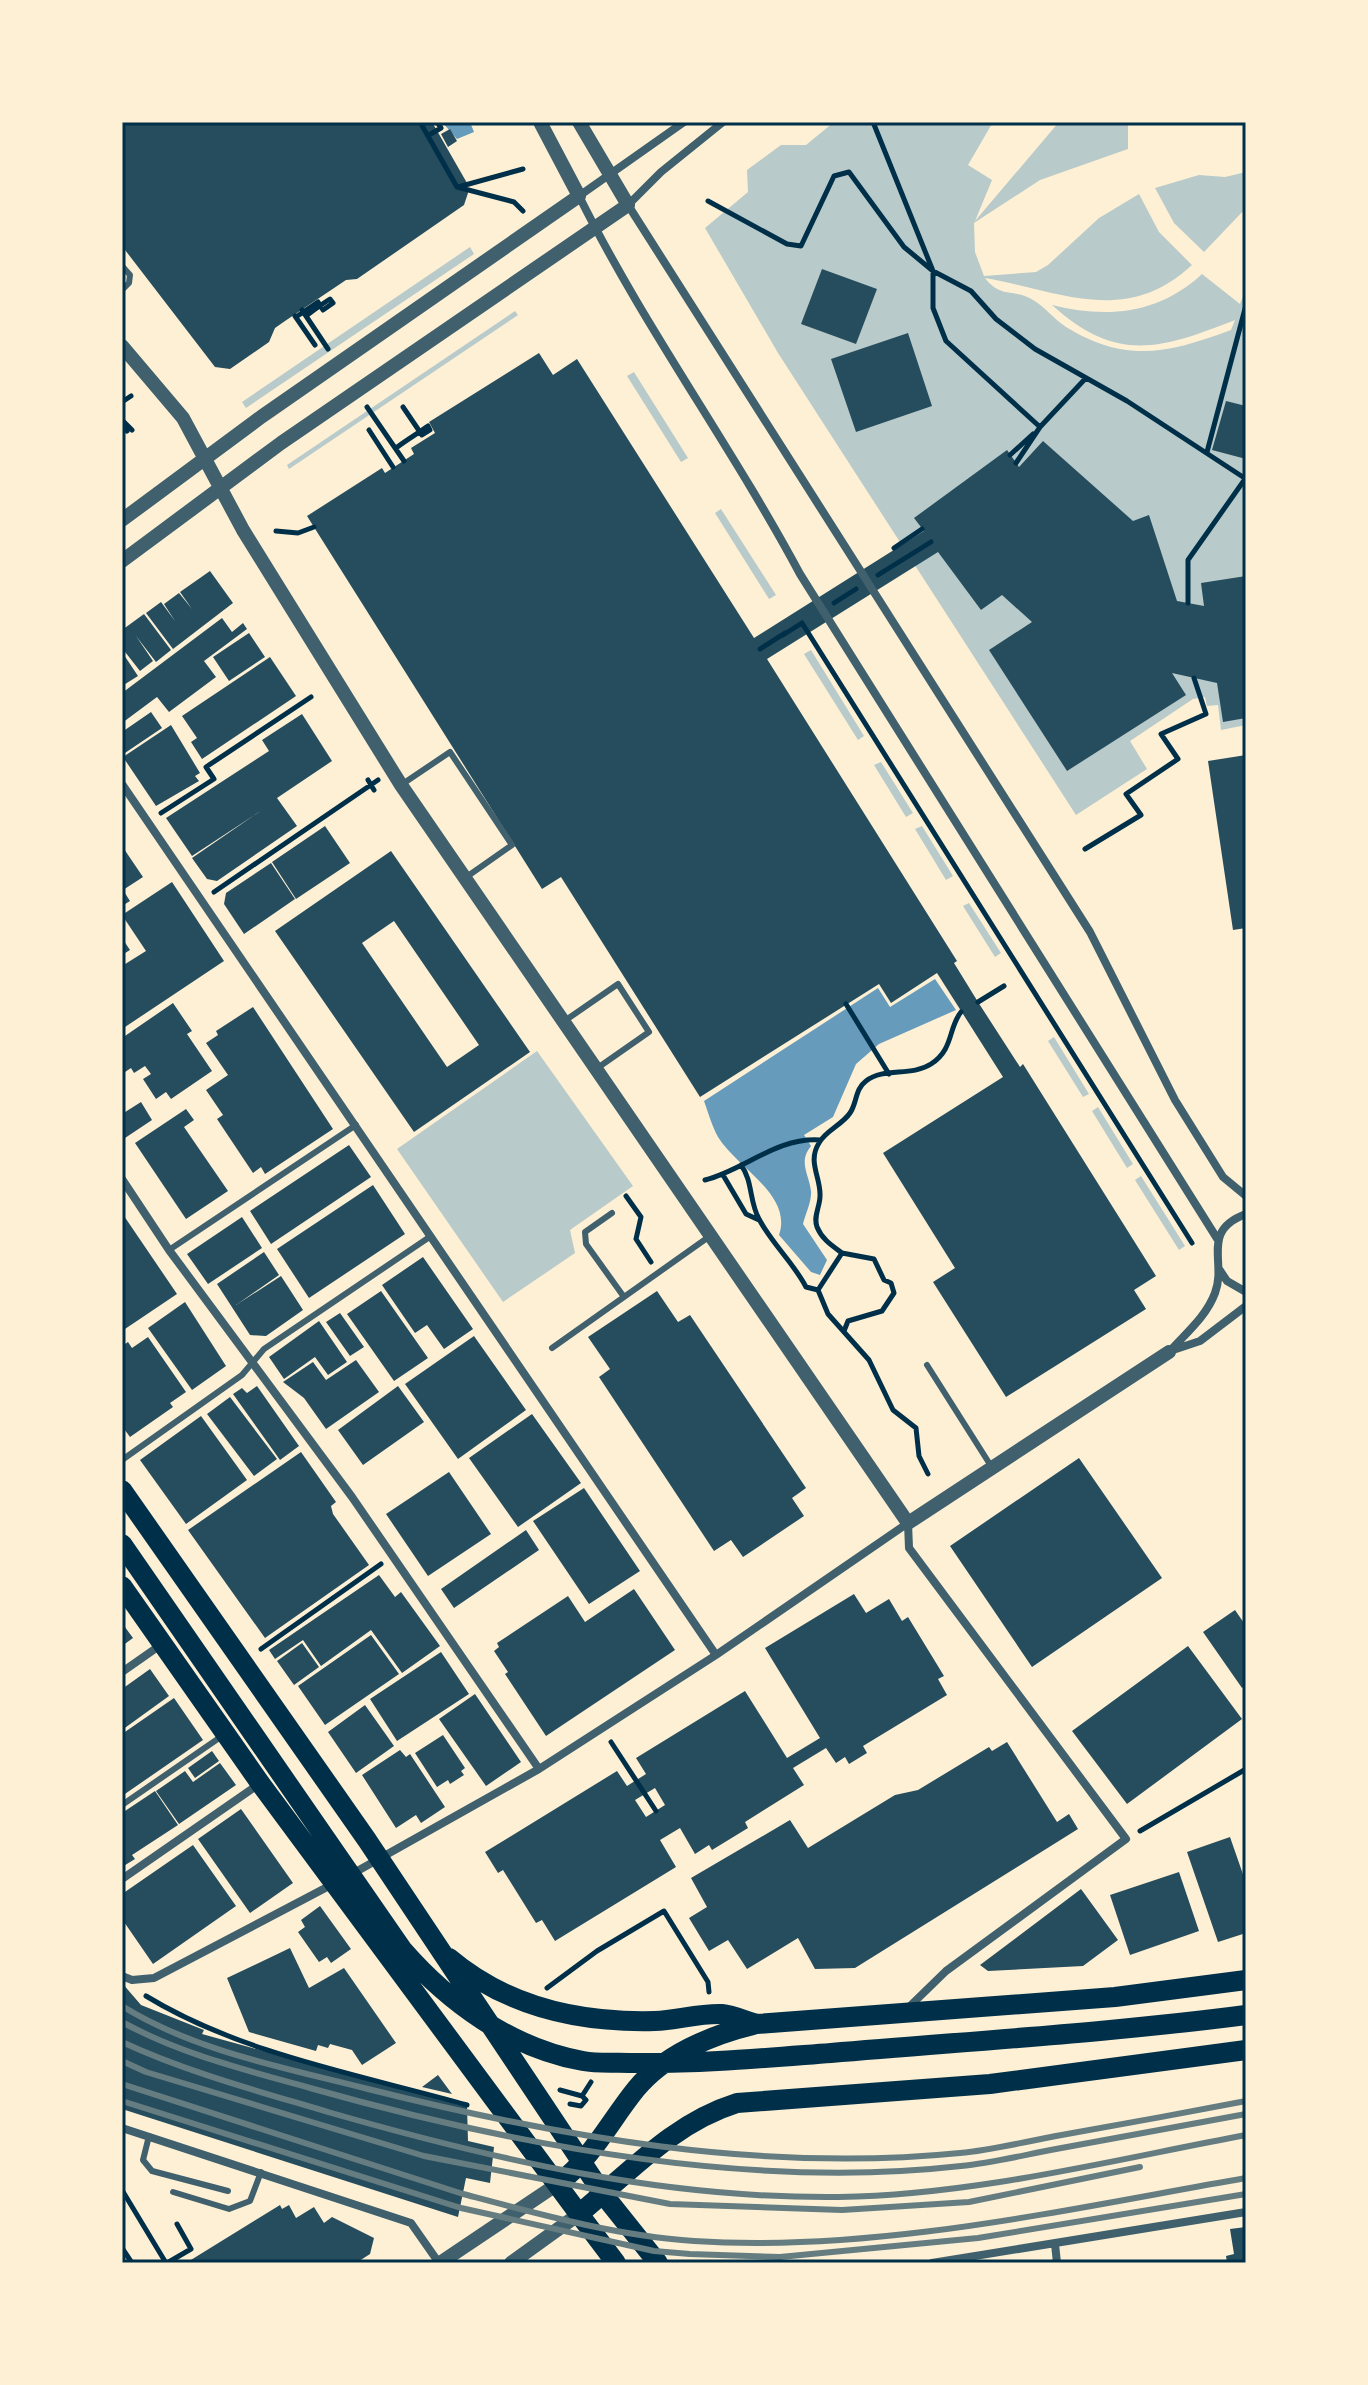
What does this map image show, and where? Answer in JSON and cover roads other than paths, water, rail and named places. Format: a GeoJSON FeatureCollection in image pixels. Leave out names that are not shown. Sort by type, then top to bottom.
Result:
{"type":"FeatureCollection","features":[{"type":"Feature","properties":{"kind":"main road"},"geometry":{"type":"LineString","coordinates":[[122,1490],[379,1860],[582,2165],[658,2263]]}},
{"type":"Feature","properties":{"kind":"main road"},"geometry":{"type":"LineString","coordinates":[[122,1544],[386,1929],[424,1974],[493,2027],[528,2044],[584,2061],[680,2064],[1070,2037],[1246,2015]]}},
{"type":"Feature","properties":{"kind":"main road"},"geometry":{"type":"LineString","coordinates":[[122,1586],[260,1783],[327,1887],[559,2183],[616,2263]]}},
{"type":"Feature","properties":{"kind":"main road"},"geometry":{"type":"LineString","coordinates":[[437,1948],[501,1992],[545,2010],[590,2019],[642,2021],[722,2014],[757,2024]]}},
{"type":"Feature","properties":{"kind":"main road"},"geometry":{"type":"LineString","coordinates":[[559,2183],[582,2165],[637,2088],[656,2069],[698,2044],[757,2024],[1115,1997],[1246,1980]]}},
{"type":"Feature","properties":{"kind":"main road"},"geometry":{"type":"LineString","coordinates":[[579,2214],[681,2128],[705,2113],[737,2103],[990,2084],[1246,2050]]}},
{"type":"Feature","properties":{"kind":"street"},"geometry":{"type":"LineString","coordinates":[[540,122],[614,267],[750,482],[800,574],[1218,1240],[1217,1289],[1206,1312],[1169,1352]]}},
{"type":"Feature","properties":{"kind":"street"},"geometry":{"type":"LineString","coordinates":[[579,122],[628,205],[1090,932],[1175,1100],[1223,1177],[1246,1196]]}},
{"type":"Feature","properties":{"kind":"street"},"geometry":{"type":"LineString","coordinates":[[122,520],[684,122]]}},
{"type":"Feature","properties":{"kind":"street"},"geometry":{"type":"LineString","coordinates":[[122,561],[222,487],[628,205],[723,122]]}},
{"type":"Feature","properties":{"kind":"street"},"geometry":{"type":"LineString","coordinates":[[123,348],[183,418],[243,530],[401,785],[908,1523],[909,1548],[1126,1839],[946,1971],[904,2012]]}},
{"type":"Feature","properties":{"kind":"street"},"geometry":{"type":"LineString","coordinates":[[122,784],[716,1655]]}},
{"type":"Feature","properties":{"kind":"street"},"geometry":{"type":"LineString","coordinates":[[122,1179],[169,1250],[253,1361],[539,1769]]}},
{"type":"Feature","properties":{"kind":"street"},"geometry":{"type":"LineString","coordinates":[[1218,1240],[1225,1227],[1246,1214]]}},
{"type":"Feature","properties":{"kind":"street"},"geometry":{"type":"LineString","coordinates":[[1219,1268],[1227,1281],[1246,1292]]}},
{"type":"Feature","properties":{"kind":"street"},"geometry":{"type":"LineString","coordinates":[[122,1976],[132,1980],[154,1978],[379,1860],[539,1769],[716,1655],[991,1466],[1169,1352],[1200,1341],[1246,1306]]}},
{"type":"Feature","properties":{"kind":"street"},"geometry":{"type":"LineString","coordinates":[[122,1672],[163,1644]]}},
{"type":"Feature","properties":{"kind":"street"},"geometry":{"type":"LineString","coordinates":[[122,1879],[260,1783]]}},
{"type":"Feature","properties":{"kind":"street"},"geometry":{"type":"LineString","coordinates":[[122,2128],[411,2223],[440,2263],[559,2183]]}},
{"type":"Feature","properties":{"kind":"street"},"geometry":{"type":"LineString","coordinates":[[932,2263],[1246,2212]]}},
{"type":"Feature","properties":{"kind":"street"},"geometry":{"type":"LineString","coordinates":[[511,2263],[579,2214]]}},
{"type":"Feature","properties":{"kind":"street"},"geometry":{"type":"LineString","coordinates":[[1055,2244],[1057,2263]]}},
{"type":"Feature","properties":{"kind":"lane"},"geometry":{"type":"LineString","coordinates":[[122,266],[130,275],[129,283],[122,290]]}},
{"type":"Feature","properties":{"kind":"lane"},"geometry":{"type":"LineString","coordinates":[[401,785],[450,752],[512,845],[464,879]]}},
{"type":"Feature","properties":{"kind":"lane"},"geometry":{"type":"LineString","coordinates":[[563,1022],[618,984],[649,1032],[595,1069]]}},
{"type":"Feature","properties":{"kind":"lane"},"geometry":{"type":"LineString","coordinates":[[169,1250],[356,1125]]}},
{"type":"Feature","properties":{"kind":"lane"},"geometry":{"type":"LineString","coordinates":[[612,1213],[585,1232],[586,1244],[624,1297]]}},
{"type":"Feature","properties":{"kind":"lane"},"geometry":{"type":"LineString","coordinates":[[122,1460],[242,1375],[264,1349],[431,1236]]}},
{"type":"Feature","properties":{"kind":"lane"},"geometry":{"type":"LineString","coordinates":[[552,1348],[710,1236]]}},
{"type":"Feature","properties":{"kind":"lane"},"geometry":{"type":"LineString","coordinates":[[927,1365],[991,1466]]}},
{"type":"Feature","properties":{"kind":"lane"},"geometry":{"type":"LineString","coordinates":[[122,1805],[225,1733]]}},
{"type":"Feature","properties":{"kind":"lane"},"geometry":{"type":"LineString","coordinates":[[149,2136],[143,2160],[152,2171],[228,2191]]}},
{"type":"Feature","properties":{"kind":"lane"},"geometry":{"type":"LineString","coordinates":[[173,2192],[229,2209],[250,2201],[261,2172]]}},
{"type":"Feature","properties":{"kind":"water"},"geometry":{"type":"Polygon","coordinates":[[[442,122],[470,122],[474,132],[457,139],[442,122]]]}},
{"type":"Feature","properties":{"kind":"water"},"geometry":{"type":"Polygon","coordinates":[[[935,979],[956,1010],[879,1044],[856,1064],[833,1117],[804,1135],[811,1146],[805,1157],[805,1168],[811,1195],[803,1224],[827,1260],[820,1275],[811,1272],[779,1235],[781,1221],[771,1194],[718,1137],[704,1101],[878,988],[890,1007],[935,979]]]}},
{"type":"Feature","properties":{"kind":"railway"},"geometry":{"type":"LineString","coordinates":[[122,2006],[150,2022],[210,2046],[368,2089],[587,2136],[736,2154],[886,2158],[960,2153],[1246,2101]]}},
{"type":"Feature","properties":{"kind":"railway"},"geometry":{"type":"LineString","coordinates":[[122,2022],[214,2060],[387,2109],[549,2144],[716,2167],[799,2172],[881,2172],[961,2166],[1246,2114]]}},
{"type":"Feature","properties":{"kind":"railway"},"geometry":{"type":"LineString","coordinates":[[122,2042],[224,2081],[454,2146],[580,2173],[709,2191],[839,2197],[942,2190],[1044,2175],[1246,2135]]}},
{"type":"Feature","properties":{"kind":"railway"},"geometry":{"type":"LineString","coordinates":[[122,2061],[146,2072],[424,2156],[670,2204],[842,2210],[969,2202],[1140,2167]]}},
{"type":"Feature","properties":{"kind":"railway"},"geometry":{"type":"LineString","coordinates":[[122,2084],[463,2194],[607,2229],[694,2241],[763,2243],[901,2235],[1041,2215],[1246,2178]]}},
{"type":"Feature","properties":{"kind":"railway"},"geometry":{"type":"LineString","coordinates":[[122,2101],[461,2208],[654,2251],[690,2254],[780,2257],[978,2238],[1246,2194]]}}]}
